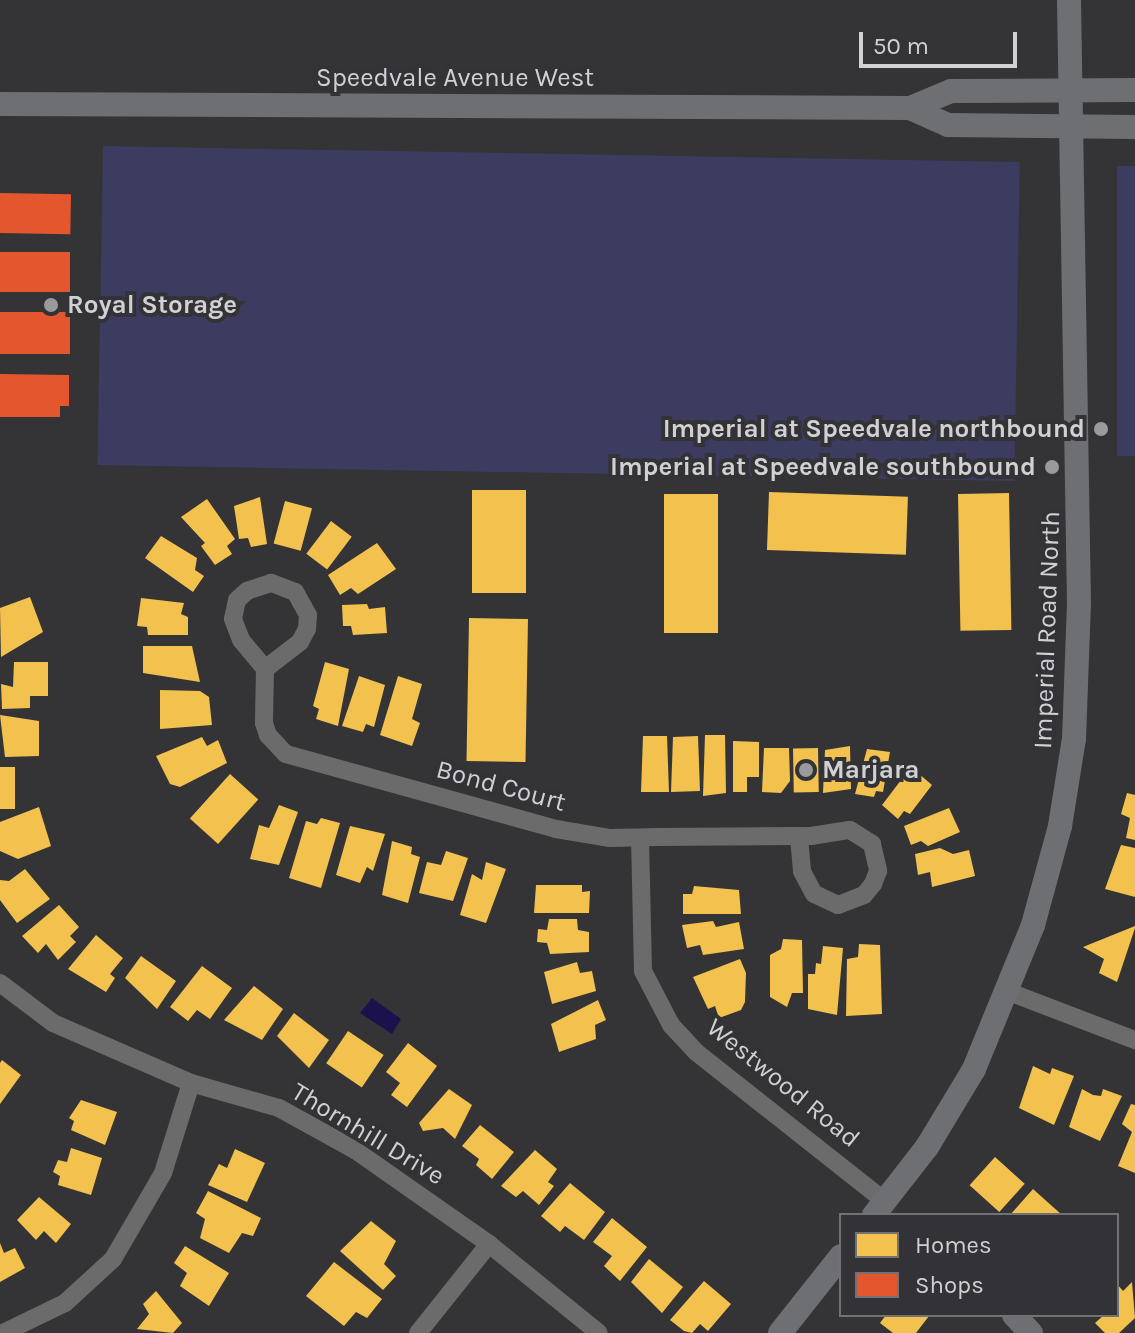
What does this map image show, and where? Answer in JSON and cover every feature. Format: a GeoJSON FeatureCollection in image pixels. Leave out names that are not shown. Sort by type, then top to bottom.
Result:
{"type":"FeatureCollection","features":[{"type":"Feature","properties":{"kind":"street","name":"Imperial Road North"},"geometry":{"type":"LineString","coordinates":[[886,1210],[954,1105],[1009,992],[1060,826],[1074,739],[1079,446],[1069,0]]}},
{"type":"Feature","properties":{"kind":"street","name":"Speedvale Avenue West"},"geometry":{"type":"LineString","coordinates":[[0,104],[910,108],[951,91],[1135,90]]}},
{"type":"Feature","properties":{"kind":"street","name":"Speedvale Avenue West"},"geometry":{"type":"LineString","coordinates":[[910,108],[948,125],[1135,127]]}},
{"type":"Feature","properties":{"kind":"street"},"geometry":{"type":"LineString","coordinates":[[271,583],[295,592],[308,615],[307,629],[300,642],[265,669],[241,640],[233,619],[237,600],[247,591],[271,583]]}},
{"type":"Feature","properties":{"kind":"street","name":"Bond Court"},"geometry":{"type":"LineString","coordinates":[[265,669],[265,728],[286,754],[556,829],[640,838],[799,836],[837,829],[863,834],[877,856],[873,884],[864,895],[838,905],[814,894],[802,871],[799,836]]}},
{"type":"Feature","properties":{"kind":"street","name":"Westwood Road"},"geometry":{"type":"LineString","coordinates":[[640,838],[643,971],[671,1025],[696,1052],[886,1210]]}},
{"type":"Feature","properties":{"kind":"street","name":"Thornhill Drive"},"geometry":{"type":"LineString","coordinates":[[0,983],[53,1023],[191,1083],[279,1108],[355,1150],[489,1244],[599,1333]]}},
{"type":"Feature","properties":{"kind":"street"},"geometry":{"type":"LineString","coordinates":[[1009,992],[1135,1040]]}},
{"type":"Feature","properties":{"kind":"street"},"geometry":{"type":"LineString","coordinates":[[3,1333],[65,1303],[113,1259],[163,1173],[191,1083]]}},
{"type":"Feature","properties":{"kind":"street"},"geometry":{"type":"LineString","coordinates":[[418,1333],[489,1244]]}},
{"type":"Feature","properties":{"kind":"street"},"geometry":{"type":"LineString","coordinates":[[780,1333],[839,1259]]}},
{"type":"Feature","properties":{"kind":"street"},"geometry":{"type":"LineString","coordinates":[[1016,1317],[1031,1333]]}},
{"type":"Feature","properties":{"kind":"shaded area"},"geometry":{"type":"Polygon","coordinates":[[[103,146],[1020,162],[1014,481],[97,465],[103,146]]]}},
{"type":"Feature","properties":{"kind":"shaded area"},"geometry":{"type":"Polygon","coordinates":[[[1117,166],[1135,166],[1135,456],[1117,456],[1117,166]]]}},
{"type":"Feature","properties":{"kind":"shaded area"},"geometry":{"type":"Polygon","coordinates":[[[372,998],[401,1019],[392,1034],[360,1013],[372,998]]]}},
{"type":"Feature","properties":{"kind":"building: Homes"},"geometry":{"type":"Polygon","coordinates":[[[472,490],[526,490],[526,593],[472,593],[472,490]]]}},
{"type":"Feature","properties":{"kind":"building: Homes"},"geometry":{"type":"Polygon","coordinates":[[[769,492],[908,497],[906,555],[767,550],[769,492]]]}},
{"type":"Feature","properties":{"kind":"building: Homes"},"geometry":{"type":"Polygon","coordinates":[[[1009,493],[1011,630],[960,631],[958,494],[1009,493]]]}},
{"type":"Feature","properties":{"kind":"building: Homes"},"geometry":{"type":"Polygon","coordinates":[[[664,494],[718,494],[718,633],[664,633],[664,494]]]}},
{"type":"Feature","properties":{"kind":"building: Homes"},"geometry":{"type":"Polygon","coordinates":[[[260,497],[267,544],[251,547],[248,538],[239,539],[234,506],[260,497]]]}},
{"type":"Feature","properties":{"kind":"building: Homes"},"geometry":{"type":"Polygon","coordinates":[[[207,499],[235,539],[227,546],[232,554],[215,565],[201,546],[205,543],[181,517],[207,499]]]}},
{"type":"Feature","properties":{"kind":"building: Homes"},"geometry":{"type":"Polygon","coordinates":[[[285,501],[312,508],[301,551],[274,544],[285,501]]]}},
{"type":"Feature","properties":{"kind":"building: Homes"},"geometry":{"type":"Polygon","coordinates":[[[331,521],[352,537],[327,569],[306,554],[331,521]]]}},
{"type":"Feature","properties":{"kind":"building: Homes"},"geometry":{"type":"Polygon","coordinates":[[[161,536],[197,558],[195,570],[204,576],[193,592],[145,558],[161,536]]]}},
{"type":"Feature","properties":{"kind":"building: Homes"},"geometry":{"type":"Polygon","coordinates":[[[377,543],[396,569],[358,594],[351,588],[340,595],[328,575],[377,543]]]}},
{"type":"Feature","properties":{"kind":"building: Homes"},"geometry":{"type":"Polygon","coordinates":[[[30,597],[43,632],[1,657],[0,608],[30,597]]]}},
{"type":"Feature","properties":{"kind":"building: Homes"},"geometry":{"type":"Polygon","coordinates":[[[141,598],[184,603],[181,614],[188,617],[188,635],[148,635],[147,627],[137,626],[141,598]]]}},
{"type":"Feature","properties":{"kind":"building: Homes"},"geometry":{"type":"Polygon","coordinates":[[[367,604],[369,609],[385,607],[387,633],[353,635],[351,626],[343,626],[342,605],[367,604]]]}},
{"type":"Feature","properties":{"kind":"building: Homes"},"geometry":{"type":"Polygon","coordinates":[[[469,618],[528,619],[525,762],[467,761],[469,618]]]}},
{"type":"Feature","properties":{"kind":"building: Homes"},"geometry":{"type":"Polygon","coordinates":[[[143,646],[192,646],[200,682],[143,673],[143,646]]]}},
{"type":"Feature","properties":{"kind":"building: Homes"},"geometry":{"type":"Polygon","coordinates":[[[14,662],[48,662],[48,696],[30,696],[30,708],[2,709],[1,684],[13,687],[14,662]]]}},
{"type":"Feature","properties":{"kind":"building: Homes"},"geometry":{"type":"Polygon","coordinates":[[[325,662],[349,669],[338,726],[316,719],[319,709],[313,706],[325,662]]]}},
{"type":"Feature","properties":{"kind":"building: Homes"},"geometry":{"type":"Polygon","coordinates":[[[359,676],[385,685],[374,727],[366,724],[363,732],[342,726],[359,676]]]}},
{"type":"Feature","properties":{"kind":"building: Homes"},"geometry":{"type":"Polygon","coordinates":[[[398,676],[422,684],[412,719],[420,723],[412,746],[380,735],[398,676]]]}},
{"type":"Feature","properties":{"kind":"building: Homes"},"geometry":{"type":"Polygon","coordinates":[[[160,690],[200,691],[209,697],[212,725],[160,729],[160,690]]]}},
{"type":"Feature","properties":{"kind":"building: Homes"},"geometry":{"type":"Polygon","coordinates":[[[0,715],[39,721],[39,756],[5,757],[0,715]]]}},
{"type":"Feature","properties":{"kind":"building: Homes"},"geometry":{"type":"Polygon","coordinates":[[[705,735],[725,735],[726,793],[703,796],[705,735]]]}},
{"type":"Feature","properties":{"kind":"building: Homes"},"geometry":{"type":"Polygon","coordinates":[[[643,736],[667,736],[669,792],[641,792],[643,736]]]}},
{"type":"Feature","properties":{"kind":"building: Homes"},"geometry":{"type":"Polygon","coordinates":[[[698,736],[700,791],[671,792],[673,737],[698,736]]]}},
{"type":"Feature","properties":{"kind":"building: Homes"},"geometry":{"type":"Polygon","coordinates":[[[202,737],[207,746],[218,740],[227,763],[180,787],[170,784],[156,756],[202,737]]]}},
{"type":"Feature","properties":{"kind":"building: Homes"},"geometry":{"type":"Polygon","coordinates":[[[733,741],[759,742],[759,777],[747,777],[747,792],[733,792],[733,741]]]}},
{"type":"Feature","properties":{"kind":"building: Homes"},"geometry":{"type":"Polygon","coordinates":[[[850,746],[851,789],[823,793],[825,750],[850,746]]]}},
{"type":"Feature","properties":{"kind":"building: Homes"},"geometry":{"type":"Polygon","coordinates":[[[764,748],[789,748],[790,781],[781,793],[762,792],[764,748]]]}},
{"type":"Feature","properties":{"kind":"building: Homes","name":"Marjara"},"geometry":{"type":"Polygon","coordinates":[[[793,748],[818,748],[819,792],[794,792],[793,748]]]}},
{"type":"Feature","properties":{"kind":"building: Homes"},"geometry":{"type":"Polygon","coordinates":[[[867,749],[890,752],[883,792],[876,791],[874,797],[855,794],[867,749]]]}},
{"type":"Feature","properties":{"kind":"building: Homes"},"geometry":{"type":"Polygon","coordinates":[[[0,767],[15,767],[15,809],[0,809],[0,767]]]}},
{"type":"Feature","properties":{"kind":"building: Homes"},"geometry":{"type":"Polygon","coordinates":[[[911,767],[932,785],[910,814],[904,811],[898,819],[882,805],[911,767]]]}},
{"type":"Feature","properties":{"kind":"building: Homes"},"geometry":{"type":"Polygon","coordinates":[[[230,774],[258,799],[218,844],[190,819],[230,774]]]}},
{"type":"Feature","properties":{"kind":"building: Homes"},"geometry":{"type":"Polygon","coordinates":[[[1127,793],[1135,795],[1135,840],[1126,838],[1130,818],[1121,814],[1127,793]]]}},
{"type":"Feature","properties":{"kind":"building: Homes"},"geometry":{"type":"Polygon","coordinates":[[[279,805],[298,812],[279,865],[250,859],[259,825],[269,828],[279,805]]]}},
{"type":"Feature","properties":{"kind":"building: Homes"},"geometry":{"type":"Polygon","coordinates":[[[39,807],[51,846],[18,859],[0,851],[0,822],[39,807]]]}},
{"type":"Feature","properties":{"kind":"building: Homes"},"geometry":{"type":"Polygon","coordinates":[[[949,808],[960,832],[928,846],[921,841],[911,845],[904,826],[949,808]]]}},
{"type":"Feature","properties":{"kind":"building: Homes"},"geometry":{"type":"Polygon","coordinates":[[[321,818],[340,823],[321,888],[289,878],[306,821],[317,824],[321,818]]]}},
{"type":"Feature","properties":{"kind":"building: Homes"},"geometry":{"type":"Polygon","coordinates":[[[350,826],[385,834],[373,871],[367,867],[360,883],[336,875],[350,826]]]}},
{"type":"Feature","properties":{"kind":"building: Homes"},"geometry":{"type":"Polygon","coordinates":[[[392,841],[412,847],[411,854],[420,857],[408,903],[382,895],[392,841]]]}},
{"type":"Feature","properties":{"kind":"building: Homes"},"geometry":{"type":"Polygon","coordinates":[[[1121,845],[1135,848],[1135,897],[1105,889],[1121,845]]]}},
{"type":"Feature","properties":{"kind":"building: Homes"},"geometry":{"type":"Polygon","coordinates":[[[940,848],[953,854],[969,850],[975,876],[932,887],[930,872],[918,875],[915,854],[940,848]]]}},
{"type":"Feature","properties":{"kind":"building: Homes"},"geometry":{"type":"Polygon","coordinates":[[[446,851],[468,858],[453,901],[419,893],[427,862],[441,865],[446,851]]]}},
{"type":"Feature","properties":{"kind":"building: Homes"},"geometry":{"type":"Polygon","coordinates":[[[486,862],[506,869],[486,923],[460,915],[472,874],[482,880],[486,862]]]}},
{"type":"Feature","properties":{"kind":"building: Homes"},"geometry":{"type":"Polygon","coordinates":[[[25,869],[50,899],[17,923],[0,900],[0,880],[9,881],[25,869]]]}},
{"type":"Feature","properties":{"kind":"building: Homes"},"geometry":{"type":"Polygon","coordinates":[[[536,885],[582,885],[582,892],[590,891],[589,913],[534,913],[536,885]]]}},
{"type":"Feature","properties":{"kind":"building: Homes"},"geometry":{"type":"Polygon","coordinates":[[[694,886],[739,890],[741,914],[683,914],[683,894],[692,894],[694,886]]]}},
{"type":"Feature","properties":{"kind":"building: Homes"},"geometry":{"type":"Polygon","coordinates":[[[59,905],[79,927],[70,936],[76,942],[58,960],[46,944],[38,953],[22,936],[59,905]]]}},
{"type":"Feature","properties":{"kind":"building: Homes"},"geometry":{"type":"Polygon","coordinates":[[[549,919],[577,919],[578,930],[589,932],[589,952],[550,954],[547,943],[537,942],[538,929],[547,930],[549,919]]]}},
{"type":"Feature","properties":{"kind":"building: Homes"},"geometry":{"type":"Polygon","coordinates":[[[713,921],[716,927],[739,922],[744,949],[703,955],[700,945],[687,948],[682,925],[713,921]]]}},
{"type":"Feature","properties":{"kind":"building: Homes"},"geometry":{"type":"Polygon","coordinates":[[[1135,926],[1117,982],[1099,973],[1104,959],[1083,947],[1135,926]]]}},
{"type":"Feature","properties":{"kind":"building: Homes"},"geometry":{"type":"Polygon","coordinates":[[[96,935],[123,958],[110,974],[115,978],[106,992],[68,969],[96,935]]]}},
{"type":"Feature","properties":{"kind":"building: Homes"},"geometry":{"type":"Polygon","coordinates":[[[783,939],[802,940],[803,993],[792,993],[787,1007],[770,997],[770,955],[781,949],[783,939]]]}},
{"type":"Feature","properties":{"kind":"building: Homes"},"geometry":{"type":"Polygon","coordinates":[[[859,944],[880,945],[882,1014],[846,1016],[847,959],[858,957],[859,944]]]}},
{"type":"Feature","properties":{"kind":"building: Homes"},"geometry":{"type":"Polygon","coordinates":[[[823,946],[843,948],[837,1015],[808,1009],[808,974],[815,974],[816,963],[821,964],[823,946]]]}},
{"type":"Feature","properties":{"kind":"building: Homes"},"geometry":{"type":"Polygon","coordinates":[[[141,956],[176,981],[157,1009],[125,978],[141,956]]]}},
{"type":"Feature","properties":{"kind":"building: Homes"},"geometry":{"type":"Polygon","coordinates":[[[740,959],[746,973],[745,1002],[741,1010],[719,1018],[715,1006],[708,1009],[693,977],[740,959]]]}},
{"type":"Feature","properties":{"kind":"building: Homes"},"geometry":{"type":"Polygon","coordinates":[[[577,962],[580,973],[592,971],[596,991],[552,1004],[544,972],[577,962]]]}},
{"type":"Feature","properties":{"kind":"building: Homes"},"geometry":{"type":"Polygon","coordinates":[[[202,966],[232,988],[210,1019],[197,1010],[188,1021],[170,1007],[202,966]]]}},
{"type":"Feature","properties":{"kind":"building: Homes"},"geometry":{"type":"Polygon","coordinates":[[[254,986],[283,1009],[262,1040],[224,1020],[254,986]]]}},
{"type":"Feature","properties":{"kind":"building: Homes"},"geometry":{"type":"Polygon","coordinates":[[[598,1000],[606,1020],[595,1025],[596,1039],[559,1052],[551,1024],[598,1000]]]}},
{"type":"Feature","properties":{"kind":"building: Homes"},"geometry":{"type":"Polygon","coordinates":[[[294,1013],[329,1040],[309,1068],[277,1036],[294,1013]]]}},
{"type":"Feature","properties":{"kind":"building: Homes"},"geometry":{"type":"Polygon","coordinates":[[[348,1031],[384,1055],[362,1087],[326,1063],[348,1031]]]}},
{"type":"Feature","properties":{"kind":"building: Homes"},"geometry":{"type":"Polygon","coordinates":[[[408,1043],[437,1066],[407,1107],[391,1095],[400,1083],[386,1072],[408,1043]]]}},
{"type":"Feature","properties":{"kind":"building: Homes"},"geometry":{"type":"Polygon","coordinates":[[[2,1060],[21,1075],[0,1104],[0,1063],[2,1060]]]}},
{"type":"Feature","properties":{"kind":"building: Homes"},"geometry":{"type":"Polygon","coordinates":[[[1033,1066],[1050,1074],[1052,1068],[1074,1076],[1054,1125],[1019,1108],[1033,1066]]]}},
{"type":"Feature","properties":{"kind":"building: Homes"},"geometry":{"type":"Polygon","coordinates":[[[449,1089],[472,1105],[455,1139],[443,1128],[423,1131],[419,1123],[449,1089]]]}},
{"type":"Feature","properties":{"kind":"building: Homes"},"geometry":{"type":"Polygon","coordinates":[[[1082,1089],[1093,1095],[1101,1096],[1103,1089],[1122,1096],[1100,1141],[1069,1127],[1082,1089]]]}},
{"type":"Feature","properties":{"kind":"building: Homes"},"geometry":{"type":"Polygon","coordinates":[[[81,1100],[117,1112],[105,1145],[71,1130],[74,1121],[69,1118],[81,1100]]]}},
{"type":"Feature","properties":{"kind":"building: Homes"},"geometry":{"type":"Polygon","coordinates":[[[1131,1104],[1135,1105],[1135,1173],[1118,1166],[1132,1132],[1122,1124],[1131,1104]]]}},
{"type":"Feature","properties":{"kind":"building: Homes"},"geometry":{"type":"Polygon","coordinates":[[[480,1125],[514,1152],[492,1179],[476,1165],[479,1159],[462,1146],[480,1125]]]}},
{"type":"Feature","properties":{"kind":"building: Homes"},"geometry":{"type":"Polygon","coordinates":[[[71,1148],[102,1158],[91,1195],[58,1185],[60,1176],[53,1172],[58,1160],[67,1162],[71,1148]]]}},
{"type":"Feature","properties":{"kind":"building: Homes"},"geometry":{"type":"Polygon","coordinates":[[[235,1149],[265,1163],[247,1202],[208,1185],[219,1164],[227,1168],[235,1149]]]}},
{"type":"Feature","properties":{"kind":"building: Homes"},"geometry":{"type":"Polygon","coordinates":[[[535,1150],[557,1169],[548,1182],[554,1186],[539,1205],[523,1191],[516,1197],[501,1186],[535,1150]]]}},
{"type":"Feature","properties":{"kind":"building: Homes"},"geometry":{"type":"Polygon","coordinates":[[[995,1157],[1025,1184],[999,1212],[970,1185],[995,1157]]]}},
{"type":"Feature","properties":{"kind":"building: Homes"},"geometry":{"type":"Polygon","coordinates":[[[570,1183],[605,1212],[584,1240],[565,1226],[560,1232],[541,1216],[570,1183]]]}},
{"type":"Feature","properties":{"kind":"building: Homes"},"geometry":{"type":"Polygon","coordinates":[[[1033,1189],[1060,1213],[1012,1213],[1033,1189]]]}},
{"type":"Feature","properties":{"kind":"building: Homes"},"geometry":{"type":"Polygon","coordinates":[[[208,1191],[261,1218],[253,1236],[242,1233],[229,1253],[200,1238],[205,1219],[196,1213],[208,1191]]]}},
{"type":"Feature","properties":{"kind":"building: Homes"},"geometry":{"type":"Polygon","coordinates":[[[39,1197],[71,1224],[56,1243],[44,1231],[36,1240],[17,1220],[39,1197]]]}},
{"type":"Feature","properties":{"kind":"building: Homes"},"geometry":{"type":"Polygon","coordinates":[[[612,1218],[647,1247],[620,1281],[604,1266],[612,1256],[593,1242],[612,1218]]]}},
{"type":"Feature","properties":{"kind":"building: Homes"},"geometry":{"type":"Polygon","coordinates":[[[371,1221],[396,1241],[384,1264],[396,1276],[383,1290],[340,1251],[371,1221]]]}},
{"type":"Feature","properties":{"kind":"building: Homes"},"geometry":{"type":"Polygon","coordinates":[[[0,1243],[4,1253],[15,1248],[25,1268],[0,1282],[0,1243]]]}},
{"type":"Feature","properties":{"kind":"building: Homes"},"geometry":{"type":"Polygon","coordinates":[[[185,1246],[229,1273],[209,1306],[180,1286],[187,1273],[174,1263],[185,1246]]]}},
{"type":"Feature","properties":{"kind":"building: Homes"},"geometry":{"type":"Polygon","coordinates":[[[649,1259],[683,1287],[662,1313],[631,1282],[649,1259]]]}},
{"type":"Feature","properties":{"kind":"building: Homes"},"geometry":{"type":"Polygon","coordinates":[[[334,1262],[382,1299],[367,1318],[356,1312],[344,1326],[306,1296],[334,1262]]]}},
{"type":"Feature","properties":{"kind":"building: Homes"},"geometry":{"type":"Polygon","coordinates":[[[704,1281],[731,1304],[708,1331],[700,1324],[692,1333],[684,1331],[670,1320],[704,1281]]]}},
{"type":"Feature","properties":{"kind":"building: Homes"},"geometry":{"type":"Polygon","coordinates":[[[1132,1282],[1135,1318],[1119,1333],[1105,1333],[1095,1323],[1102,1317],[1119,1317],[1119,1286],[1123,1291],[1132,1282]]]}},
{"type":"Feature","properties":{"kind":"building: Homes"},"geometry":{"type":"Polygon","coordinates":[[[156,1291],[182,1323],[173,1333],[137,1329],[149,1314],[143,1304],[156,1291]]]}},
{"type":"Feature","properties":{"kind":"building: Homes"},"geometry":{"type":"Polygon","coordinates":[[[884,1317],[928,1317],[916,1333],[893,1333],[880,1323],[884,1317]]]}},
{"type":"Feature","properties":{"kind":"building: Shops"},"geometry":{"type":"Polygon","coordinates":[[[0,193],[71,194],[70,234],[0,233],[0,193]]]}},
{"type":"Feature","properties":{"kind":"building: Shops"},"geometry":{"type":"Polygon","coordinates":[[[0,252],[70,252],[70,292],[0,292],[0,252]]]}},
{"type":"Feature","properties":{"kind":"building: Shops"},"geometry":{"type":"Polygon","coordinates":[[[0,312],[70,312],[70,354],[0,354],[0,312]]]}},
{"type":"Feature","properties":{"kind":"building: Shops"},"geometry":{"type":"Polygon","coordinates":[[[0,374],[69,375],[69,406],[60,406],[60,417],[0,417],[0,374]]]}},
{"type":"Feature","properties":{"kind":"place","name":"Royal Storage"},"geometry":{"type":"Point","coordinates":[51,305]}},
{"type":"Feature","properties":{"kind":"place","name":"Imperial at Speedvale northbound"},"geometry":{"type":"Point","coordinates":[1101,429]}},
{"type":"Feature","properties":{"kind":"place","name":"Imperial at Speedvale southbound"},"geometry":{"type":"Point","coordinates":[1052,467]}},
{"type":"Feature","properties":{"kind":"place","name":"Marjara"},"geometry":{"type":"Point","coordinates":[806,770]}}]}
